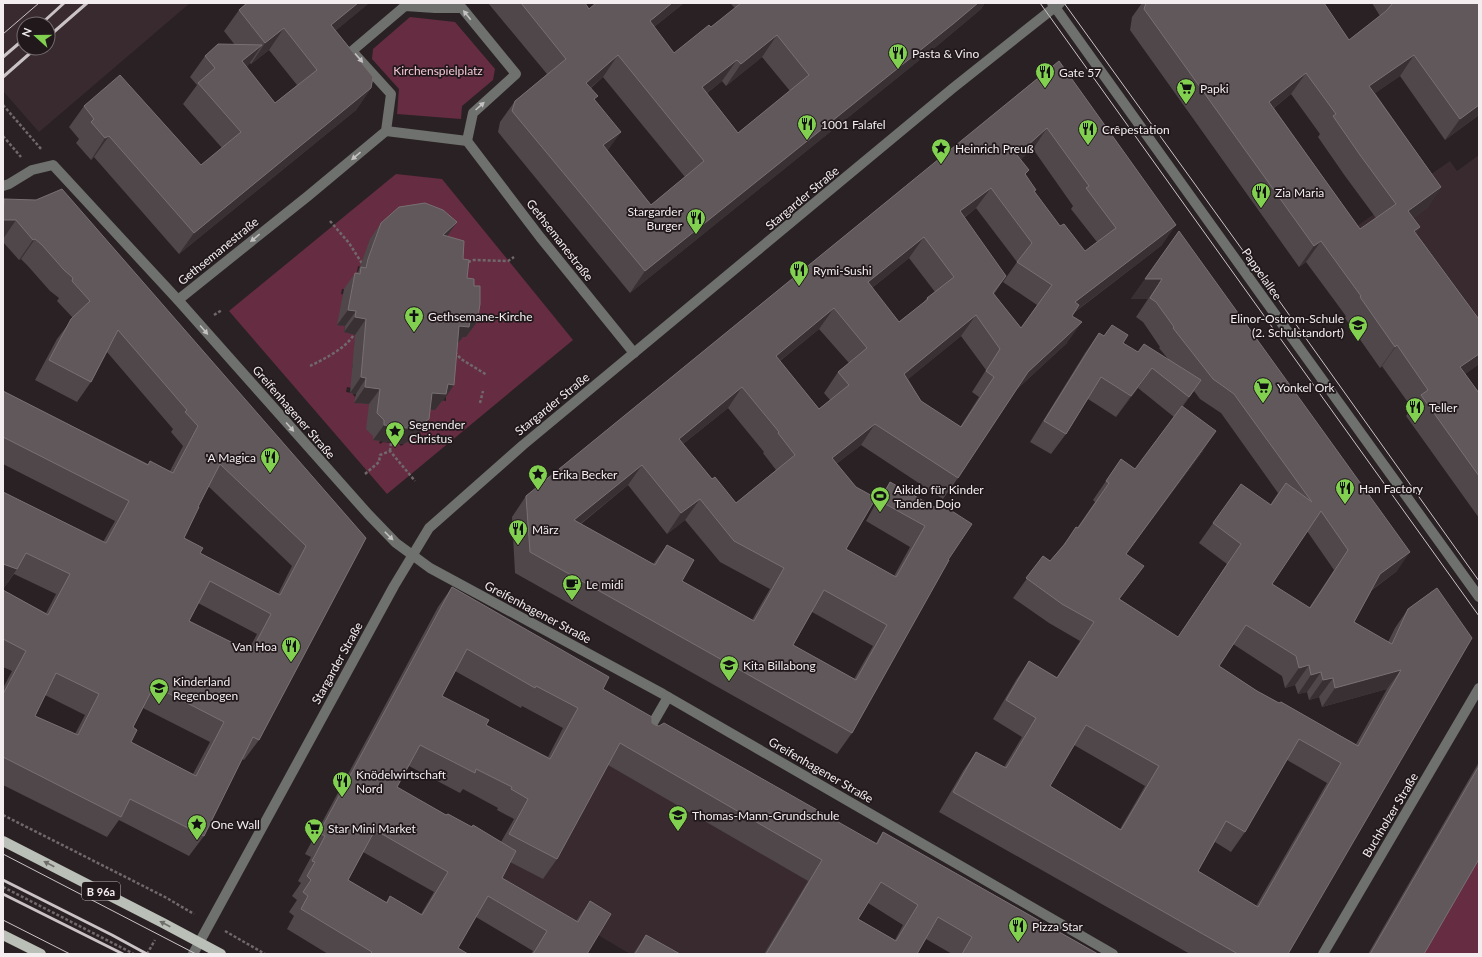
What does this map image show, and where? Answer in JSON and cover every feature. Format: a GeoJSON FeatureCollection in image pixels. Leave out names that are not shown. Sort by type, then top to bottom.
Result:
{"type":"FeatureCollection","features":[{"type":"Feature","properties":{"kind":"main road","name":"B 96a"},"geometry":{"type":"LineString","coordinates":[[3,841],[221,954]]}},
{"type":"Feature","properties":{"kind":"main road"},"geometry":{"type":"LineString","coordinates":[[3,935],[41,954]]}},
{"type":"Feature","properties":{"kind":"street","name":"Stargarder Straße"},"geometry":{"type":"LineString","coordinates":[[193,954],[394,586],[429,528],[523,445],[1056,4]]}},
{"type":"Feature","properties":{"kind":"street","name":"Pappelallee"},"geometry":{"type":"LineString","coordinates":[[1056,4],[1266,302],[1479,597]]}},
{"type":"Feature","properties":{"kind":"street"},"geometry":{"type":"LineString","coordinates":[[405,6],[462,8],[516,74],[473,113],[467,142],[386,131],[391,94],[352,51],[405,6]]}},
{"type":"Feature","properties":{"kind":"street","name":"Gethsemanestraße"},"geometry":{"type":"LineString","coordinates":[[178,300],[308,196],[386,131]]}},
{"type":"Feature","properties":{"kind":"street","name":"Gethsemanestraße"},"geometry":{"type":"LineString","coordinates":[[467,142],[540,237],[634,353]]}},
{"type":"Feature","properties":{"kind":"street","name":"Greifenhagener Straße"},"geometry":{"type":"LineString","coordinates":[[3,186],[32,170],[53,165],[178,300],[368,514],[396,543],[412,556],[430,568],[668,697],[1113,954]]}},
{"type":"Feature","properties":{"kind":"street","name":"Buchholzer Straße"},"geometry":{"type":"LineString","coordinates":[[1323,954],[1479,688]]}},
{"type":"Feature","properties":{"kind":"street"},"geometry":{"type":"LineString","coordinates":[[644,740],[668,697]]}},
{"type":"Feature","properties":{"kind":"path"},"geometry":{"type":"LineString","coordinates":[[3,105],[37,144]]}},
{"type":"Feature","properties":{"kind":"path"},"geometry":{"type":"LineString","coordinates":[[3,136],[21,157]]}},
{"type":"Feature","properties":{"kind":"path"},"geometry":{"type":"LineString","coordinates":[[330,221],[349,242],[363,265]]}},
{"type":"Feature","properties":{"kind":"path"},"geometry":{"type":"LineString","coordinates":[[464,264],[474,260],[508,261],[514,257]]}},
{"type":"Feature","properties":{"kind":"path"},"geometry":{"type":"LineString","coordinates":[[310,366],[331,356],[354,334],[357,326]]}},
{"type":"Feature","properties":{"kind":"path"},"geometry":{"type":"LineString","coordinates":[[451,347],[461,359],[487,375]]}},
{"type":"Feature","properties":{"kind":"path"},"geometry":{"type":"LineString","coordinates":[[480,403],[483,391]]}},
{"type":"Feature","properties":{"kind":"path"},"geometry":{"type":"LineString","coordinates":[[391,443],[390,451],[415,481]]}},
{"type":"Feature","properties":{"kind":"path"},"geometry":{"type":"LineString","coordinates":[[365,474],[379,462],[380,455],[390,451]]}},
{"type":"Feature","properties":{"kind":"path"},"geometry":{"type":"LineString","coordinates":[[3,815],[165,897],[266,954]]}},
{"type":"Feature","properties":{"kind":"path"},"geometry":{"type":"LineString","coordinates":[[3,887],[134,954]]}},
{"type":"Feature","properties":{"kind":"path"},"geometry":{"type":"LineString","coordinates":[[147,954],[155,940]]}},
{"type":"Feature","properties":{"kind":"shaded area"},"geometry":{"type":"Polygon","coordinates":[[[3,3],[190,3],[39,132],[3,91],[3,3]]]}},
{"type":"Feature","properties":{"kind":"shaded area"},"geometry":{"type":"Polygon","coordinates":[[[1479,155],[1479,364],[1414,410],[1382,367],[1380,368],[1307,261],[1450,161],[1457,171],[1479,155]]]}},
{"type":"Feature","properties":{"kind":"shaded area","name":"Thomas-Mann-Grundschule"},"geometry":{"type":"Polygon","coordinates":[[[595,697],[869,852],[809,954],[630,954],[576,922],[490,894],[595,697]]]}},
{"type":"Feature","properties":{"kind":"green space","name":"Kirchenspielplatz"},"geometry":{"type":"Polygon","coordinates":[[[410,17],[455,22],[495,69],[493,80],[462,106],[461,119],[397,114],[399,89],[372,59],[373,49],[410,17]]]}},
{"type":"Feature","properties":{"kind":"green space"},"geometry":{"type":"Polygon","coordinates":[[[396,174],[442,179],[573,340],[387,494],[229,311],[396,174]],[[358,266],[357,272],[364,273],[349,290],[342,289],[341,294],[349,295],[338,325],[345,326],[344,332],[349,333],[351,325],[360,342],[355,341],[354,347],[360,347],[358,363],[353,363],[352,368],[357,369],[352,388],[347,387],[346,392],[352,393],[355,397],[369,399],[381,441],[379,442],[380,444],[383,442],[399,444],[401,446],[404,444],[410,422],[441,400],[446,401],[446,396],[441,396],[361,267],[358,266]]]}},
{"type":"Feature","properties":{"kind":"green space"},"geometry":{"type":"Polygon","coordinates":[[[1479,855],[1479,954],[1422,954],[1479,855]]]}},
{"type":"Feature","properties":{"kind":"building"},"geometry":{"type":"Polygon","coordinates":[[[247,3],[358,3],[331,25],[373,77],[371,88],[194,233],[109,136],[105,138],[91,122],[94,119],[84,106],[120,75],[201,165],[241,132],[198,83],[215,68],[205,56],[218,44],[262,45],[242,61],[275,103],[317,70],[284,28],[265,43],[239,10],[247,3]]]}},
{"type":"Feature","properties":{"kind":"building"},"geometry":{"type":"Polygon","coordinates":[[[521,3],[585,3],[589,9],[596,3],[672,3],[650,21],[674,53],[709,25],[711,27],[741,3],[978,3],[645,271],[512,111],[515,101],[566,59],[521,3]],[[777,35],[741,64],[737,60],[702,87],[738,133],[809,75],[777,35]],[[618,55],[586,83],[598,96],[594,99],[621,132],[603,145],[651,205],[704,161],[618,55]]]}},
{"type":"Feature","properties":{"kind":"building"},"geometry":{"type":"Polygon","coordinates":[[[1146,3],[1324,3],[1349,40],[1386,11],[1393,3],[1479,3],[1479,105],[1460,119],[1414,55],[1369,86],[1441,187],[1408,211],[1420,227],[1414,231],[1478,318],[1479,317],[1479,354],[1460,367],[1479,393],[1479,476],[1421,395],[1428,390],[1397,345],[1395,347],[1360,297],[1361,296],[1321,241],[1314,246],[1144,9],[1146,3]],[[1306,73],[1269,102],[1360,229],[1396,204],[1333,116],[1336,114],[1306,73]]]}},
{"type":"Feature","properties":{"kind":"building"},"geometry":{"type":"Polygon","coordinates":[[[1059,61],[1176,225],[1075,302],[1079,305],[1072,316],[1082,322],[1028,372],[958,478],[875,424],[832,458],[856,487],[876,498],[846,549],[896,577],[925,526],[880,501],[890,482],[938,509],[941,504],[972,524],[948,560],[852,733],[530,552],[526,496],[1059,61]],[[1047,128],[1017,155],[1029,170],[1025,174],[1036,190],[1034,191],[1060,226],[1064,224],[1085,251],[1116,228],[1086,188],[1089,186],[1047,128]],[[991,188],[960,211],[1006,276],[993,293],[1021,328],[1052,285],[1017,262],[1032,243],[991,188]],[[924,237],[868,282],[899,322],[954,277],[924,237]],[[834,308],[776,356],[819,409],[849,385],[838,372],[867,348],[834,308]],[[976,315],[904,374],[921,401],[961,427],[994,377],[986,371],[1000,349],[976,315]],[[742,387],[679,439],[712,479],[715,477],[736,503],[795,455],[778,433],[779,432],[742,387]],[[642,465],[574,520],[655,565],[667,545],[694,560],[682,581],[754,621],[784,568],[734,541],[700,499],[681,513],[642,465]],[[824,590],[793,645],[856,680],[887,625],[824,590]]]}},
{"type":"Feature","properties":{"kind":"building"},"geometry":{"type":"Polygon","coordinates":[[[62,189],[366,538],[259,740],[253,737],[204,836],[130,799],[121,817],[3,757],[3,694],[26,651],[3,639],[3,590],[48,615],[70,574],[26,553],[17,569],[3,564],[3,492],[106,543],[129,501],[3,437],[3,391],[148,465],[150,461],[173,473],[198,426],[185,412],[187,410],[118,330],[91,382],[49,360],[71,319],[90,301],[72,281],[73,278],[42,245],[35,239],[33,240],[16,220],[3,220],[4,199],[36,200],[62,189]],[[220,464],[184,538],[203,548],[200,553],[280,595],[306,546],[220,464]],[[210,581],[189,621],[251,652],[271,614],[210,581]],[[56,673],[35,716],[78,735],[99,694],[56,673]],[[154,686],[133,727],[137,730],[131,742],[196,776],[224,722],[154,686]]]}},
{"type":"Feature","properties":{"kind":"building","name":"Gethsemane-Kirche"},"geometry":{"type":"Polygon","coordinates":[[[425,203],[443,210],[457,222],[443,235],[464,241],[463,259],[469,260],[467,278],[474,279],[474,286],[480,286],[480,304],[477,322],[470,321],[469,327],[459,326],[454,385],[448,384],[446,394],[432,393],[429,419],[414,429],[384,425],[384,420],[377,413],[380,389],[365,387],[366,378],[361,377],[366,319],[355,317],[356,311],[348,310],[355,273],[360,274],[361,267],[366,268],[381,223],[399,207],[425,203]]]}},
{"type":"Feature","properties":{"kind":"building"},"geometry":{"type":"Polygon","coordinates":[[[1179,231],[1410,552],[1380,574],[1354,622],[1392,644],[1408,609],[1437,588],[1472,638],[1288,954],[1238,954],[953,792],[976,752],[1006,768],[1036,718],[1006,700],[1029,661],[1057,678],[1094,622],[1062,604],[1026,578],[1043,556],[1050,561],[1064,545],[1076,527],[1078,528],[1109,483],[1106,481],[1121,459],[1135,469],[1182,406],[1216,431],[1126,554],[1144,566],[1119,599],[1178,637],[1241,544],[1213,523],[1241,484],[1271,505],[1286,483],[1312,502],[1234,394],[1213,379],[1173,328],[1174,327],[1156,302],[1150,298],[1162,279],[1145,279],[1179,231]],[[1321,511],[1272,584],[1310,608],[1348,550],[1321,511]],[[1246,625],[1219,666],[1257,691],[1279,703],[1281,702],[1358,746],[1401,670],[1335,688],[1333,678],[1323,680],[1321,672],[1311,675],[1309,665],[1299,668],[1296,656],[1246,625]],[[1086,725],[1050,786],[1121,830],[1159,766],[1086,725]],[[1299,739],[1245,832],[1226,821],[1198,871],[1258,907],[1341,763],[1299,739]]]}},
{"type":"Feature","properties":{"kind":"building"},"geometry":{"type":"Polygon","coordinates":[[[1112,325],[1128,335],[1123,343],[1138,352],[1144,344],[1201,380],[1189,397],[1152,368],[1131,396],[1101,377],[1066,434],[1044,421],[1099,333],[1104,336],[1112,325]]]}},
{"type":"Feature","properties":{"kind":"building"},"geometry":{"type":"Polygon","coordinates":[[[452,587],[609,677],[603,689],[652,717],[652,723],[655,725],[659,726],[664,723],[877,844],[883,832],[1098,954],[962,954],[972,937],[938,917],[917,954],[766,954],[822,860],[620,743],[557,859],[509,834],[528,799],[511,789],[512,787],[476,769],[475,773],[420,745],[397,787],[446,815],[448,814],[472,827],[473,825],[516,851],[502,878],[578,922],[590,901],[611,914],[587,954],[533,954],[547,931],[488,896],[458,948],[468,954],[370,954],[372,952],[301,909],[308,896],[303,892],[311,880],[307,876],[315,862],[312,861],[325,836],[319,833],[452,587]],[[467,649],[442,696],[489,720],[486,725],[550,759],[578,708],[536,686],[535,688],[467,649]],[[375,830],[348,880],[387,903],[390,896],[422,915],[448,872],[375,830]],[[881,882],[858,919],[896,941],[918,905],[881,882]]]}},
{"type":"Feature","properties":{"kind":"building"},"geometry":{"type":"Polygon","coordinates":[[[1479,766],[1479,859],[1424,954],[1370,954],[1479,766]]]}},
{"type":"Feature","properties":{"kind":"building"},"geometry":{"type":"Polygon","coordinates":[[[646,935],[680,954],[635,954],[646,935]]]}},
{"type":"Feature","properties":{"kind":"tram line"},"geometry":{"type":"LineString","coordinates":[[3,34],[39,3]]}},
{"type":"Feature","properties":{"kind":"tram line"},"geometry":{"type":"LineString","coordinates":[[1040,3],[1479,616]]}},
{"type":"Feature","properties":{"kind":"tram line"},"geometry":{"type":"LineString","coordinates":[[1064,3],[1479,581]]}},
{"type":"Feature","properties":{"kind":"tram line"},"geometry":{"type":"LineString","coordinates":[[3,854],[196,954]]}},
{"type":"Feature","properties":{"kind":"tram line"},"geometry":{"type":"LineString","coordinates":[[3,920],[70,954]]}},
{"type":"Feature","properties":{"kind":"railway"},"geometry":{"type":"LineString","coordinates":[[50,16],[64,3]]}},
{"type":"Feature","properties":{"kind":"railway"},"geometry":{"type":"LineString","coordinates":[[56,30],[87,3]]}},
{"type":"Feature","properties":{"kind":"railway"},"geometry":{"type":"LineString","coordinates":[[3,57],[16,46]]}},
{"type":"Feature","properties":{"kind":"railway"},"geometry":{"type":"LineString","coordinates":[[3,77],[27,56]]}},
{"type":"Feature","properties":{"kind":"railway"},"geometry":{"type":"LineString","coordinates":[[3,880],[147,954]]}},
{"type":"Feature","properties":{"kind":"railway"},"geometry":{"type":"LineString","coordinates":[[3,894],[123,954]]}},
{"type":"Feature","properties":{"kind":"place","name":"Pasta & Vino"},"geometry":{"type":"Point","coordinates":[898,70]}},
{"type":"Feature","properties":{"kind":"place","name":"Gate 57"},"geometry":{"type":"Point","coordinates":[1045,89]}},
{"type":"Feature","properties":{"kind":"place","name":"Papki"},"geometry":{"type":"Point","coordinates":[1186,105]}},
{"type":"Feature","properties":{"kind":"place","name":"1001 Falafel"},"geometry":{"type":"Point","coordinates":[807,141]}},
{"type":"Feature","properties":{"kind":"place","name":"Crêpestation"},"geometry":{"type":"Point","coordinates":[1088,146]}},
{"type":"Feature","properties":{"kind":"place","name":"Heinrich Preuß"},"geometry":{"type":"Point","coordinates":[941,165]}},
{"type":"Feature","properties":{"kind":"place","name":"Zia Maria"},"geometry":{"type":"Point","coordinates":[1261,209]}},
{"type":"Feature","properties":{"kind":"place","name":"Stargarder Burger"},"geometry":{"type":"Point","coordinates":[696,235]}},
{"type":"Feature","properties":{"kind":"place","name":"Rymi-Sushi"},"geometry":{"type":"Point","coordinates":[799,287]}},
{"type":"Feature","properties":{"kind":"place","name":"Gethsemane-Kirche"},"geometry":{"type":"Point","coordinates":[414,333]}},
{"type":"Feature","properties":{"kind":"place","name":"Elinor-Ostrom-Schule (2. Schulstandort)"},"geometry":{"type":"Point","coordinates":[1358,342]}},
{"type":"Feature","properties":{"kind":"place","name":"Yonkel Ork"},"geometry":{"type":"Point","coordinates":[1263,404]}},
{"type":"Feature","properties":{"kind":"place","name":"Teller"},"geometry":{"type":"Point","coordinates":[1415,424]}},
{"type":"Feature","properties":{"kind":"place","name":"Segnender Christus"},"geometry":{"type":"Point","coordinates":[395,448]}},
{"type":"Feature","properties":{"kind":"place","name":"'A Magica"},"geometry":{"type":"Point","coordinates":[270,474]}},
{"type":"Feature","properties":{"kind":"place","name":"Erika Becker"},"geometry":{"type":"Point","coordinates":[538,491]}},
{"type":"Feature","properties":{"kind":"place","name":"Han Factory"},"geometry":{"type":"Point","coordinates":[1345,505]}},
{"type":"Feature","properties":{"kind":"place","name":"Aikido für Kinder Tanden Dojo"},"geometry":{"type":"Point","coordinates":[880,513]}},
{"type":"Feature","properties":{"kind":"place","name":"März"},"geometry":{"type":"Point","coordinates":[518,546]}},
{"type":"Feature","properties":{"kind":"place","name":"Le midi"},"geometry":{"type":"Point","coordinates":[572,601]}},
{"type":"Feature","properties":{"kind":"place","name":"Van Hoa"},"geometry":{"type":"Point","coordinates":[291,663]}},
{"type":"Feature","properties":{"kind":"place","name":"Kita Billabong"},"geometry":{"type":"Point","coordinates":[729,682]}},
{"type":"Feature","properties":{"kind":"place","name":"Kinderland Regenbogen"},"geometry":{"type":"Point","coordinates":[159,705]}},
{"type":"Feature","properties":{"kind":"place","name":"Knödelwirtschaft Nord"},"geometry":{"type":"Point","coordinates":[342,798]}},
{"type":"Feature","properties":{"kind":"place","name":"Thomas-Mann-Grundschule"},"geometry":{"type":"Point","coordinates":[678,832]}},
{"type":"Feature","properties":{"kind":"place","name":"One Wall"},"geometry":{"type":"Point","coordinates":[197,841]}},
{"type":"Feature","properties":{"kind":"place","name":"Star Mini Market"},"geometry":{"type":"Point","coordinates":[314,845]}},
{"type":"Feature","properties":{"kind":"place","name":"Pizza Star"},"geometry":{"type":"Point","coordinates":[1018,943]}}]}
